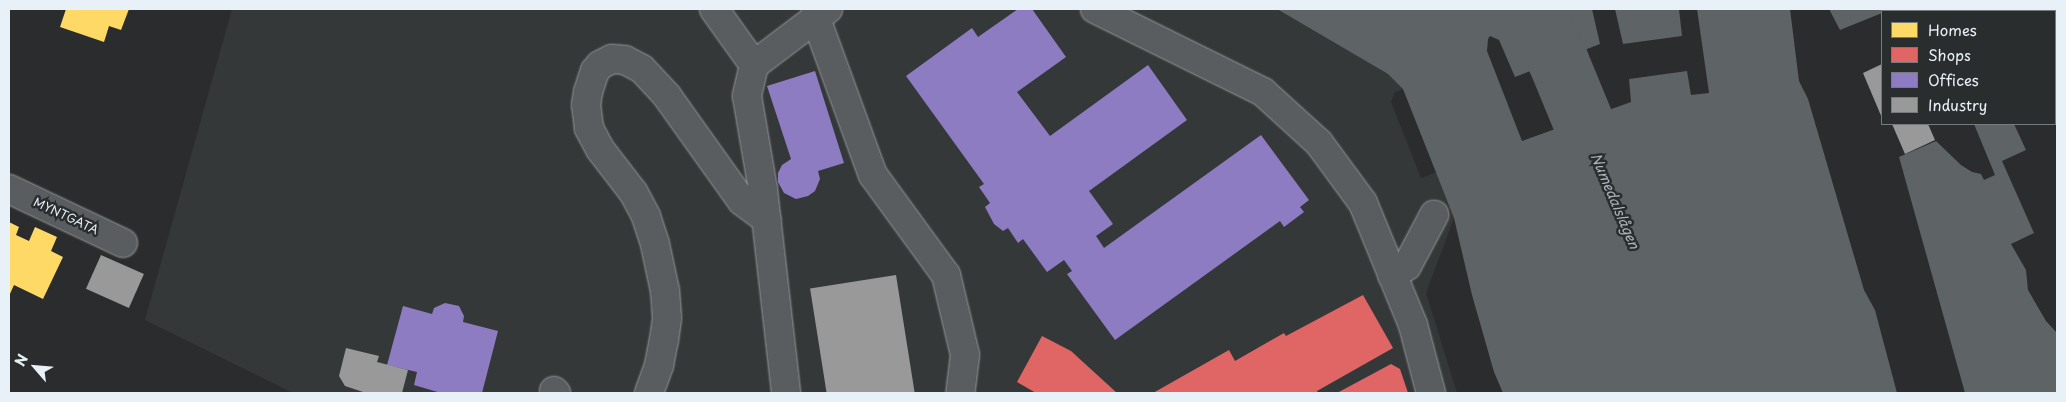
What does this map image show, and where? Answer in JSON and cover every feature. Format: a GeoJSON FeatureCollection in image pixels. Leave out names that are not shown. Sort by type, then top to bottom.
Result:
{"type":"FeatureCollection","features":[{"type":"Feature","properties":{"kind":"street"},"geometry":{"type":"LineString","coordinates":[[714,9],[754,65]]}},
{"type":"Feature","properties":{"kind":"street"},"geometry":{"type":"LineString","coordinates":[[1095,9],[1262,92],[1319,143],[1363,203],[1413,325],[1431,393]]}},
{"type":"Feature","properties":{"kind":"street"},"geometry":{"type":"LineString","coordinates":[[786,393],[767,220],[747,96],[754,65],[821,12],[873,175],[946,275],[965,354],[960,393]]}},
{"type":"Feature","properties":{"kind":"street"},"geometry":{"type":"LineString","coordinates":[[649,393],[659,365],[664,340],[667,318],[665,291],[656,244],[646,216],[633,192],[600,149],[590,128],[586,105],[588,92],[595,71],[600,65],[612,59],[625,60],[642,69],[668,96],[742,201],[767,220]]}},
{"type":"Feature","properties":{"kind":"street","name":"MYNTGATA"},"geometry":{"type":"LineString","coordinates":[[9,189],[123,243]]}},
{"type":"Feature","properties":{"kind":"street"},"geometry":{"type":"LineString","coordinates":[[1392,275],[1408,266],[1434,215]]}},
{"type":"Feature","properties":{"kind":"shaded area"},"geometry":{"type":"Polygon","coordinates":[[[232,9],[1277,9],[1388,74],[1403,89],[1395,92],[1391,102],[1421,178],[1437,172],[1454,218],[1426,293],[1457,393],[293,393],[145,320],[232,9]]]}},
{"type":"Feature","properties":{"kind":"water"},"geometry":{"type":"Polygon","coordinates":[[[1277,9],[1592,9],[1600,44],[1515,77],[1499,40],[1490,36],[1488,39],[1487,51],[1522,141],[1631,102],[1629,79],[1687,71],[1691,95],[1709,93],[1697,9],[1790,9],[1799,81],[1808,99],[1864,290],[1875,310],[1897,393],[1503,393],[1494,372],[1472,295],[1454,218],[1403,89],[1388,74],[1277,9]]]}},
{"type":"Feature","properties":{"kind":"water"},"geometry":{"type":"Polygon","coordinates":[[[1615,9],[1679,9],[1682,36],[1623,44],[1615,9]]]}},
{"type":"Feature","properties":{"kind":"water"},"geometry":{"type":"Polygon","coordinates":[[[1829,9],[1891,9],[1881,10],[1881,13],[1840,30],[1829,9]]]}},
{"type":"Feature","properties":{"kind":"water"},"geometry":{"type":"Polygon","coordinates":[[[1974,125],[2014,125],[2026,150],[2002,161],[2034,233],[2011,244],[2026,270],[2028,290],[2046,321],[2057,333],[2057,393],[1965,393],[1899,157],[1936,141],[1961,165],[1972,172],[1981,174],[1984,180],[1995,175],[1974,125]]]}},
{"type":"Feature","properties":{"kind":"building: Homes"},"geometry":{"type":"Polygon","coordinates":[[[66,9],[129,9],[121,30],[109,26],[104,42],[60,27],[66,9]]]}},
{"type":"Feature","properties":{"kind":"building: Homes"},"geometry":{"type":"Polygon","coordinates":[[[9,222],[19,227],[16,235],[29,241],[35,227],[57,237],[51,251],[63,257],[43,299],[14,285],[9,296],[9,222]]]}},
{"type":"Feature","properties":{"kind":"building: Shops"},"geometry":{"type":"Polygon","coordinates":[[[1363,295],[1393,348],[1317,391],[1318,393],[1153,393],[1229,350],[1235,361],[1284,333],[1286,336],[1363,295]]]}},
{"type":"Feature","properties":{"kind":"building: Shops"},"geometry":{"type":"Polygon","coordinates":[[[1042,336],[1071,351],[1117,393],[1036,393],[1017,382],[1042,336]]]}},
{"type":"Feature","properties":{"kind":"building: Shops"},"geometry":{"type":"Polygon","coordinates":[[[1391,364],[1400,369],[1408,393],[1337,393],[1391,364]]]}},
{"type":"Feature","properties":{"kind":"building: Offices"},"geometry":{"type":"Polygon","coordinates":[[[1018,9],[1032,9],[1066,57],[1017,92],[1050,136],[1148,65],[1187,120],[1089,191],[1113,224],[1096,236],[1104,248],[1261,135],[1309,200],[1300,207],[1304,212],[1284,227],[1280,221],[1115,340],[1067,274],[1072,271],[1064,260],[1047,272],[1023,239],[1018,243],[1008,228],[1003,231],[994,224],[985,207],[990,203],[979,187],[984,184],[906,76],[972,28],[978,37],[1018,9]]]}},
{"type":"Feature","properties":{"kind":"building: Offices"},"geometry":{"type":"Polygon","coordinates":[[[815,71],[844,163],[818,171],[820,179],[815,191],[808,196],[796,199],[784,193],[778,182],[778,173],[782,165],[791,159],[767,86],[815,71]]]}},
{"type":"Feature","properties":{"kind":"building: Offices"},"geometry":{"type":"Polygon","coordinates":[[[445,303],[459,306],[464,316],[463,322],[498,331],[482,393],[441,393],[414,385],[417,372],[387,365],[403,306],[432,314],[434,308],[445,303]]]}},
{"type":"Feature","properties":{"kind":"building: Industry"},"geometry":{"type":"Polygon","coordinates":[[[1881,64],[1881,116],[1863,73],[1881,64]]]}},
{"type":"Feature","properties":{"kind":"building: Industry"},"geometry":{"type":"Polygon","coordinates":[[[1892,125],[1928,125],[1935,140],[1905,154],[1892,125]]]}},
{"type":"Feature","properties":{"kind":"building: Industry"},"geometry":{"type":"Polygon","coordinates":[[[101,255],[144,274],[129,308],[86,289],[101,255]]]}},
{"type":"Feature","properties":{"kind":"building: Industry"},"geometry":{"type":"Polygon","coordinates":[[[896,275],[915,393],[827,393],[810,289],[896,275]]]}},
{"type":"Feature","properties":{"kind":"building: Industry"},"geometry":{"type":"Polygon","coordinates":[[[346,348],[379,356],[377,362],[408,370],[402,393],[366,393],[345,386],[339,376],[346,348]]]}},
{"type":"Feature","properties":{"kind":"waterway","name":"Numedalslågen"},"geometry":{"type":"LineString","coordinates":[[1532,9],[1558,61],[1614,197]]}}]}
